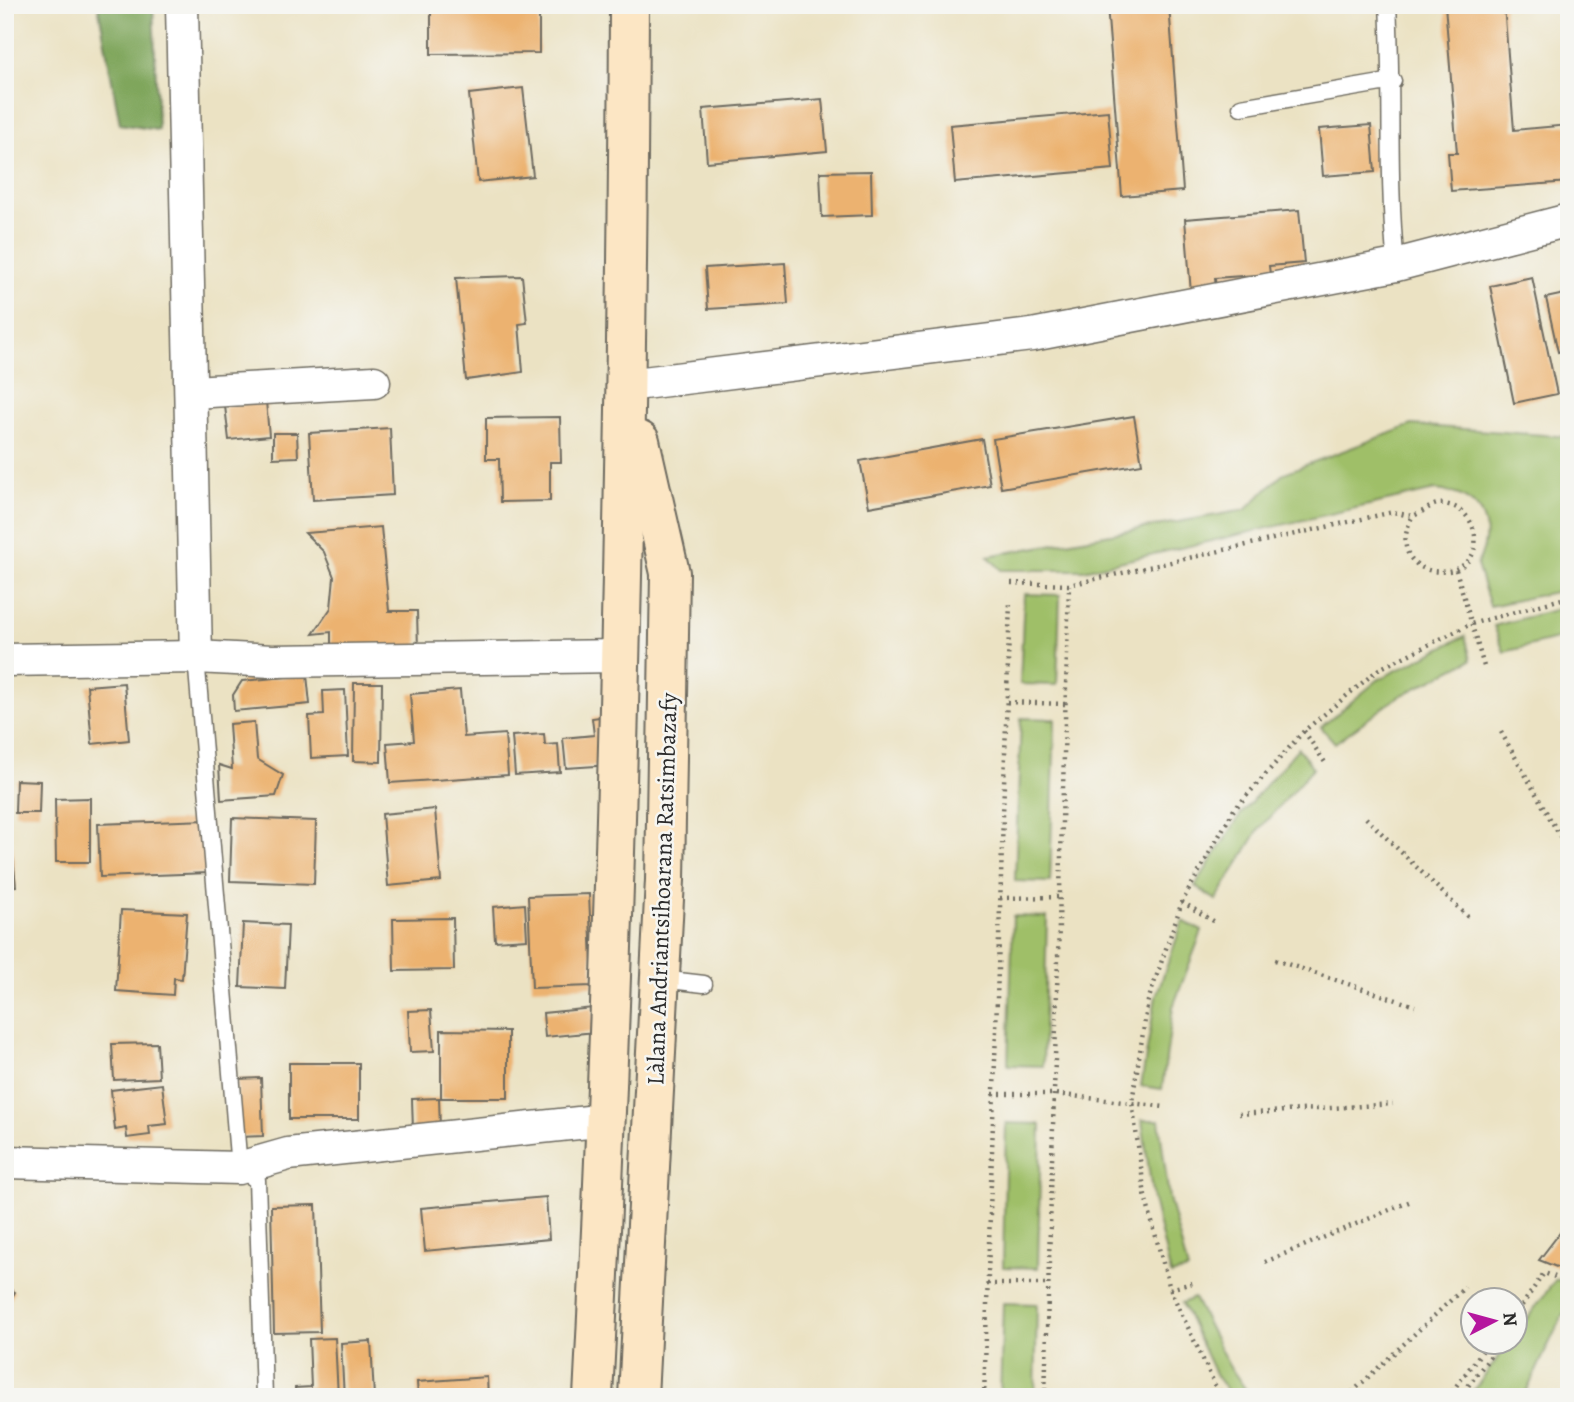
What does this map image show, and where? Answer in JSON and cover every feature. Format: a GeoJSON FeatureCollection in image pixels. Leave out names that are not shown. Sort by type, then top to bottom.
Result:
{"type":"FeatureCollection","features":[{"type":"Feature","properties":{"kind":"main road","name":"Làlana Andriantsihoarana Ratsimbazafy"},"geometry":{"type":"LineString","coordinates":[[593,1397],[607,1120],[621,656],[627,385],[629,5]]}},
{"type":"Feature","properties":{"kind":"main road","name":"Làlana Andriantsihoarana Ratsimbazafy"},"geometry":{"type":"LineString","coordinates":[[627,385],[670,573],[661,979],[638,1397]]}},
{"type":"Feature","properties":{"kind":"street"},"geometry":{"type":"LineString","coordinates":[[182,5],[196,657]]}},
{"type":"Feature","properties":{"kind":"street"},"geometry":{"type":"LineString","coordinates":[[627,385],[1032,335],[1396,265],[1569,220]]}},
{"type":"Feature","properties":{"kind":"street"},"geometry":{"type":"LineString","coordinates":[[192,392],[373,382]]}},
{"type":"Feature","properties":{"kind":"street"},"geometry":{"type":"LineString","coordinates":[[5,660],[196,657],[272,661],[621,656]]}},
{"type":"Feature","properties":{"kind":"street"},"geometry":{"type":"LineString","coordinates":[[5,1162],[239,1168],[288,1154],[607,1120]]}},
{"type":"Feature","properties":{"kind":"lane"},"geometry":{"type":"LineString","coordinates":[[1388,5],[1393,81],[1392,186],[1396,265]]}},
{"type":"Feature","properties":{"kind":"lane"},"geometry":{"type":"LineString","coordinates":[[1241,107],[1393,81]]}},
{"type":"Feature","properties":{"kind":"lane"},"geometry":{"type":"LineString","coordinates":[[196,657],[239,1168],[257,1180],[264,1397]]}},
{"type":"Feature","properties":{"kind":"lane"},"geometry":{"type":"LineString","coordinates":[[661,979],[704,984]]}},
{"type":"Feature","properties":{"kind":"path"},"geometry":{"type":"LineString","coordinates":[[1011,583],[1069,585],[1393,512],[1413,515],[1437,503],[1451,505],[1462,511],[1471,522],[1475,535],[1474,549],[1456,570],[1443,573],[1418,565],[1409,554],[1405,541],[1413,515]]}},
{"type":"Feature","properties":{"kind":"path"},"geometry":{"type":"LineString","coordinates":[[1456,570],[1485,670]]}},
{"type":"Feature","properties":{"kind":"path"},"geometry":{"type":"LineString","coordinates":[[1045,1397],[1069,585]]}},
{"type":"Feature","properties":{"kind":"path"},"geometry":{"type":"LineString","coordinates":[[1224,1397],[1215,1385],[1170,1290],[1144,1196],[1132,1101],[1147,1001],[1182,902],[1233,811],[1304,731],[1379,669],[1471,624],[1569,597]]}},
{"type":"Feature","properties":{"kind":"path"},"geometry":{"type":"LineString","coordinates":[[984,1397],[1010,601]]}},
{"type":"Feature","properties":{"kind":"path"},"geometry":{"type":"LineString","coordinates":[[1007,702],[1065,704]]}},
{"type":"Feature","properties":{"kind":"path"},"geometry":{"type":"LineString","coordinates":[[1304,731],[1326,764]]}},
{"type":"Feature","properties":{"kind":"path"},"geometry":{"type":"LineString","coordinates":[[1501,732],[1569,852]]}},
{"type":"Feature","properties":{"kind":"path"},"geometry":{"type":"LineString","coordinates":[[1366,818],[1471,920]]}},
{"type":"Feature","properties":{"kind":"path"},"geometry":{"type":"LineString","coordinates":[[1000,898],[1059,897]]}},
{"type":"Feature","properties":{"kind":"path"},"geometry":{"type":"LineString","coordinates":[[1182,902],[1215,922]]}},
{"type":"Feature","properties":{"kind":"path"},"geometry":{"type":"LineString","coordinates":[[1275,960],[1415,1006]]}},
{"type":"Feature","properties":{"kind":"path"},"geometry":{"type":"LineString","coordinates":[[993,1094],[1055,1094],[1165,1107]]}},
{"type":"Feature","properties":{"kind":"path"},"geometry":{"type":"LineString","coordinates":[[1239,1114],[1392,1104]]}},
{"type":"Feature","properties":{"kind":"path"},"geometry":{"type":"LineString","coordinates":[[1265,1262],[1411,1201]]}},
{"type":"Feature","properties":{"kind":"path"},"geometry":{"type":"LineString","coordinates":[[1528,1296],[1544,1273],[1569,1282]]}},
{"type":"Feature","properties":{"kind":"path"},"geometry":{"type":"LineString","coordinates":[[1170,1290],[1196,1282]]}},
{"type":"Feature","properties":{"kind":"path"},"geometry":{"type":"LineString","coordinates":[[987,1284],[1048,1284]]}},
{"type":"Feature","properties":{"kind":"path"},"geometry":{"type":"LineString","coordinates":[[1347,1397],[1458,1294]]}},
{"type":"Feature","properties":{"kind":"path"},"geometry":{"type":"LineString","coordinates":[[1448,1397],[1479,1356]]}},
{"type":"Feature","properties":{"kind":"path"},"geometry":{"type":"LineString","coordinates":[[1460,1397],[1491,1356]]}},
{"type":"Feature","properties":{"kind":"green space"},"geometry":{"type":"Polygon","coordinates":[[[98,5],[153,5],[158,130],[120,124],[98,5]]]}},
{"type":"Feature","properties":{"kind":"green space"},"geometry":{"type":"Polygon","coordinates":[[[1412,425],[1569,437],[1569,589],[1490,606],[1477,565],[1485,536],[1481,513],[1474,504],[1464,498],[1435,490],[1084,570],[1001,570],[988,556],[1245,510],[1284,473],[1412,425]]]}},
{"type":"Feature","properties":{"kind":"green space"},"geometry":{"type":"Polygon","coordinates":[[[1024,594],[1060,595],[1057,685],[1020,684],[1024,594]]]}},
{"type":"Feature","properties":{"kind":"green space"},"geometry":{"type":"Polygon","coordinates":[[[1569,606],[1569,636],[1504,652],[1494,626],[1569,606]]]}},
{"type":"Feature","properties":{"kind":"green space"},"geometry":{"type":"Polygon","coordinates":[[[1465,636],[1471,660],[1398,697],[1335,743],[1321,727],[1379,679],[1465,636]]]}},
{"type":"Feature","properties":{"kind":"green space"},"geometry":{"type":"Polygon","coordinates":[[[1021,718],[1055,719],[1050,882],[1015,881],[1021,718]]]}},
{"type":"Feature","properties":{"kind":"green space"},"geometry":{"type":"Polygon","coordinates":[[[1298,748],[1313,768],[1259,829],[1216,900],[1195,886],[1241,814],[1298,748]]]}},
{"type":"Feature","properties":{"kind":"green space"},"geometry":{"type":"Polygon","coordinates":[[[1013,916],[1047,917],[1043,1066],[1008,1065],[1013,916]]]}},
{"type":"Feature","properties":{"kind":"green space"},"geometry":{"type":"Polygon","coordinates":[[[1183,921],[1202,931],[1173,1007],[1162,1089],[1141,1086],[1156,996],[1183,921]]]}},
{"type":"Feature","properties":{"kind":"green space"},"geometry":{"type":"Polygon","coordinates":[[[1142,1120],[1159,1120],[1169,1198],[1188,1270],[1171,1275],[1153,1200],[1142,1120]]]}},
{"type":"Feature","properties":{"kind":"green space"},"geometry":{"type":"Polygon","coordinates":[[[1006,1123],[1041,1124],[1038,1268],[1003,1267],[1006,1123]]]}},
{"type":"Feature","properties":{"kind":"green space"},"geometry":{"type":"Polygon","coordinates":[[[1556,1279],[1569,1285],[1569,1316],[1563,1314],[1524,1397],[1469,1397],[1499,1356],[1528,1356],[1528,1317],[1556,1279]]]}},
{"type":"Feature","properties":{"kind":"green space"},"geometry":{"type":"Polygon","coordinates":[[[1194,1298],[1228,1364],[1251,1397],[1232,1397],[1216,1376],[1182,1303],[1194,1298]]]}},
{"type":"Feature","properties":{"kind":"green space"},"geometry":{"type":"Polygon","coordinates":[[[1003,1303],[1037,1304],[1035,1397],[1000,1397],[1003,1303]]]}},
{"type":"Feature","properties":{"kind":"building"},"geometry":{"type":"Polygon","coordinates":[[[431,5],[539,5],[539,53],[431,54],[431,5]]]}},
{"type":"Feature","properties":{"kind":"building"},"geometry":{"type":"Polygon","coordinates":[[[1107,5],[1169,5],[1183,191],[1122,196],[1107,5]]]}},
{"type":"Feature","properties":{"kind":"building"},"geometry":{"type":"Polygon","coordinates":[[[1445,5],[1504,5],[1514,130],[1569,125],[1569,182],[1451,191],[1448,153],[1457,153],[1445,5]]]}},
{"type":"Feature","properties":{"kind":"building"},"geometry":{"type":"Polygon","coordinates":[[[523,88],[533,176],[478,182],[469,94],[523,88]]]}},
{"type":"Feature","properties":{"kind":"building"},"geometry":{"type":"Polygon","coordinates":[[[822,99],[827,151],[707,162],[703,109],[822,99]]]}},
{"type":"Feature","properties":{"kind":"building"},"geometry":{"type":"Polygon","coordinates":[[[1108,111],[1113,169],[955,183],[950,125],[1108,111]]]}},
{"type":"Feature","properties":{"kind":"building"},"geometry":{"type":"Polygon","coordinates":[[[1371,125],[1375,172],[1323,176],[1319,129],[1371,125]]]}},
{"type":"Feature","properties":{"kind":"building"},"geometry":{"type":"Polygon","coordinates":[[[871,171],[872,215],[822,217],[820,172],[871,171]]]}},
{"type":"Feature","properties":{"kind":"building"},"geometry":{"type":"Polygon","coordinates":[[[1299,210],[1304,263],[1269,266],[1270,274],[1215,278],[1216,291],[1191,293],[1185,219],[1299,210]]]}},
{"type":"Feature","properties":{"kind":"building"},"geometry":{"type":"Polygon","coordinates":[[[785,263],[788,304],[708,309],[705,268],[785,263]]]}},
{"type":"Feature","properties":{"kind":"building"},"geometry":{"type":"Polygon","coordinates":[[[522,276],[527,323],[519,324],[523,372],[466,380],[456,278],[522,276]]]}},
{"type":"Feature","properties":{"kind":"building"},"geometry":{"type":"Polygon","coordinates":[[[1532,277],[1557,394],[1514,403],[1490,286],[1532,277]]]}},
{"type":"Feature","properties":{"kind":"building"},"geometry":{"type":"Polygon","coordinates":[[[1569,293],[1569,350],[1558,352],[1546,298],[1569,293]]]}},
{"type":"Feature","properties":{"kind":"building"},"geometry":{"type":"Polygon","coordinates":[[[266,401],[269,436],[229,440],[225,406],[266,401]]]}},
{"type":"Feature","properties":{"kind":"building"},"geometry":{"type":"Polygon","coordinates":[[[1134,416],[1142,464],[1001,488],[993,439],[1134,416]]]}},
{"type":"Feature","properties":{"kind":"building"},"geometry":{"type":"Polygon","coordinates":[[[560,417],[561,462],[550,462],[550,501],[500,502],[499,459],[486,459],[486,418],[560,417]]]}},
{"type":"Feature","properties":{"kind":"building"},"geometry":{"type":"Polygon","coordinates":[[[390,428],[393,495],[313,500],[309,433],[390,428]]]}},
{"type":"Feature","properties":{"kind":"building"},"geometry":{"type":"Polygon","coordinates":[[[273,433],[297,433],[298,457],[273,458],[273,433]]]}},
{"type":"Feature","properties":{"kind":"building"},"geometry":{"type":"Polygon","coordinates":[[[982,439],[990,485],[869,507],[860,461],[982,439]]]}},
{"type":"Feature","properties":{"kind":"building"},"geometry":{"type":"Polygon","coordinates":[[[381,527],[389,611],[417,611],[418,650],[331,652],[331,632],[313,634],[331,608],[334,577],[324,552],[305,533],[381,527]]]}},
{"type":"Feature","properties":{"kind":"building"},"geometry":{"type":"Polygon","coordinates":[[[307,675],[310,704],[234,711],[233,695],[242,681],[307,675]]]}},
{"type":"Feature","properties":{"kind":"building"},"geometry":{"type":"Polygon","coordinates":[[[124,683],[129,740],[92,744],[87,686],[124,683]]]}},
{"type":"Feature","properties":{"kind":"building"},"geometry":{"type":"Polygon","coordinates":[[[354,683],[382,683],[381,762],[353,761],[354,683]]]}},
{"type":"Feature","properties":{"kind":"building"},"geometry":{"type":"Polygon","coordinates":[[[345,690],[348,756],[311,758],[309,716],[324,715],[323,691],[345,690]]]}},
{"type":"Feature","properties":{"kind":"building"},"geometry":{"type":"Polygon","coordinates":[[[460,690],[464,737],[505,734],[508,775],[390,783],[387,743],[414,741],[410,694],[460,690]]]}},
{"type":"Feature","properties":{"kind":"building"},"geometry":{"type":"Polygon","coordinates":[[[607,716],[611,765],[566,768],[563,738],[594,735],[592,718],[607,716]]]}},
{"type":"Feature","properties":{"kind":"building"},"geometry":{"type":"Polygon","coordinates":[[[254,722],[257,759],[283,775],[276,796],[221,800],[219,765],[232,769],[229,724],[254,722]]]}},
{"type":"Feature","properties":{"kind":"building"},"geometry":{"type":"Polygon","coordinates":[[[544,734],[545,745],[558,744],[560,772],[515,775],[512,736],[544,734]]]}},
{"type":"Feature","properties":{"kind":"building"},"geometry":{"type":"Polygon","coordinates":[[[16,780],[40,781],[39,813],[15,813],[16,780]]]}},
{"type":"Feature","properties":{"kind":"building"},"geometry":{"type":"Polygon","coordinates":[[[90,798],[90,862],[56,862],[55,799],[90,798]]]}},
{"type":"Feature","properties":{"kind":"building"},"geometry":{"type":"Polygon","coordinates":[[[435,809],[441,881],[388,886],[382,814],[435,809]]]}},
{"type":"Feature","properties":{"kind":"building"},"geometry":{"type":"Polygon","coordinates":[[[232,818],[316,821],[314,884],[230,881],[232,818]]]}},
{"type":"Feature","properties":{"kind":"building"},"geometry":{"type":"Polygon","coordinates":[[[207,820],[209,873],[100,877],[98,824],[207,820]]]}},
{"type":"Feature","properties":{"kind":"building"},"geometry":{"type":"Polygon","coordinates":[[[5,828],[10,828],[16,886],[5,887],[5,828]]]}},
{"type":"Feature","properties":{"kind":"building"},"geometry":{"type":"Polygon","coordinates":[[[589,894],[593,986],[532,988],[528,896],[589,894]]]}},
{"type":"Feature","properties":{"kind":"building"},"geometry":{"type":"Polygon","coordinates":[[[525,904],[527,939],[495,941],[493,907],[525,904]]]}},
{"type":"Feature","properties":{"kind":"building"},"geometry":{"type":"Polygon","coordinates":[[[121,910],[187,913],[182,979],[174,978],[173,995],[116,991],[121,910]]]}},
{"type":"Feature","properties":{"kind":"building"},"geometry":{"type":"Polygon","coordinates":[[[453,918],[454,970],[394,971],[393,919],[453,918]]]}},
{"type":"Feature","properties":{"kind":"building"},"geometry":{"type":"Polygon","coordinates":[[[243,923],[288,925],[285,989],[240,987],[243,923]]]}},
{"type":"Feature","properties":{"kind":"building"},"geometry":{"type":"Polygon","coordinates":[[[593,1008],[595,1032],[545,1037],[543,1013],[593,1008]]]}},
{"type":"Feature","properties":{"kind":"building"},"geometry":{"type":"Polygon","coordinates":[[[431,1010],[434,1051],[410,1052],[408,1011],[431,1010]]]}},
{"type":"Feature","properties":{"kind":"building"},"geometry":{"type":"Polygon","coordinates":[[[441,1030],[508,1031],[508,1098],[441,1098],[441,1030]]]}},
{"type":"Feature","properties":{"kind":"building"},"geometry":{"type":"Polygon","coordinates":[[[157,1043],[159,1078],[114,1080],[112,1044],[157,1043]]]}},
{"type":"Feature","properties":{"kind":"building"},"geometry":{"type":"Polygon","coordinates":[[[289,1063],[359,1063],[359,1119],[289,1119],[289,1063]]]}},
{"type":"Feature","properties":{"kind":"building"},"geometry":{"type":"Polygon","coordinates":[[[261,1078],[263,1136],[239,1137],[237,1079],[261,1078]]]}},
{"type":"Feature","properties":{"kind":"building"},"geometry":{"type":"Polygon","coordinates":[[[162,1084],[167,1124],[149,1126],[150,1135],[127,1138],[126,1128],[115,1130],[111,1090],[162,1084]]]}},
{"type":"Feature","properties":{"kind":"building"},"geometry":{"type":"Polygon","coordinates":[[[439,1098],[440,1129],[413,1130],[412,1099],[439,1098]]]}},
{"type":"Feature","properties":{"kind":"building"},"geometry":{"type":"Polygon","coordinates":[[[546,1197],[549,1239],[425,1251],[421,1208],[546,1197]]]}},
{"type":"Feature","properties":{"kind":"building"},"geometry":{"type":"Polygon","coordinates":[[[316,1205],[320,1332],[274,1333],[271,1206],[316,1205]]]}},
{"type":"Feature","properties":{"kind":"building"},"geometry":{"type":"Polygon","coordinates":[[[1569,1221],[1569,1272],[1539,1260],[1569,1221]]]}},
{"type":"Feature","properties":{"kind":"building"},"geometry":{"type":"Polygon","coordinates":[[[5,1286],[15,1292],[5,1309],[5,1286]]]}},
{"type":"Feature","properties":{"kind":"building"},"geometry":{"type":"Polygon","coordinates":[[[335,1338],[338,1397],[295,1397],[295,1388],[311,1387],[309,1339],[335,1338]]]}},
{"type":"Feature","properties":{"kind":"building"},"geometry":{"type":"Polygon","coordinates":[[[371,1341],[374,1397],[344,1397],[341,1343],[371,1341]]]}},
{"type":"Feature","properties":{"kind":"building"},"geometry":{"type":"Polygon","coordinates":[[[487,1377],[488,1397],[418,1397],[417,1382],[487,1377]]]}}]}
